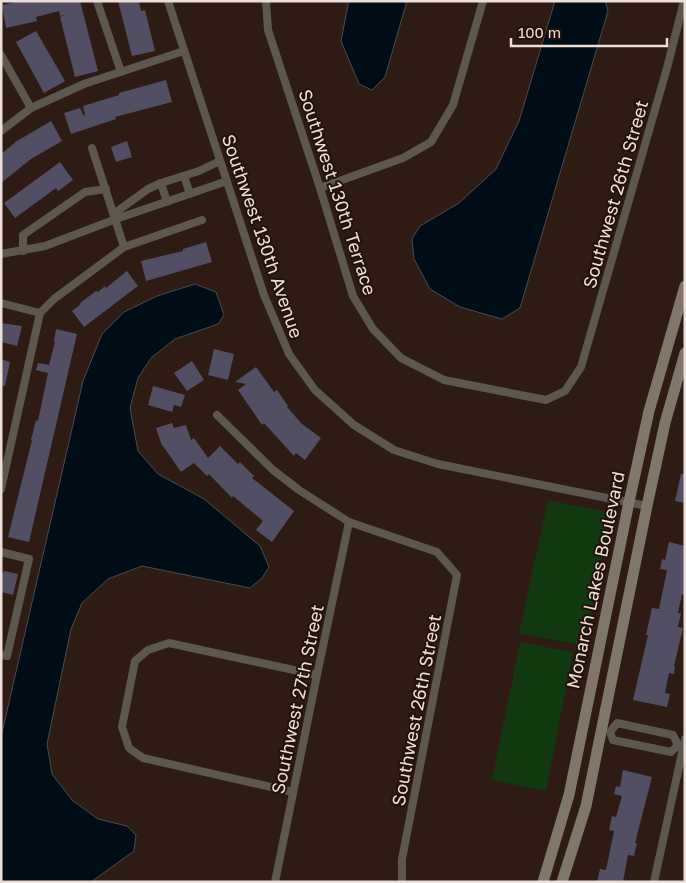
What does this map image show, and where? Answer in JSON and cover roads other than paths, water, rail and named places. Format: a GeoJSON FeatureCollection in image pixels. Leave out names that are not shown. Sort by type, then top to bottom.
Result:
{"type":"FeatureCollection","features":[{"type":"Feature","properties":{"kind":"street"},"geometry":{"type":"LineString","coordinates":[[97,1],[121,72]]}},
{"type":"Feature","properties":{"kind":"street","name":"Southwest 130th Avenue"},"geometry":{"type":"LineString","coordinates":[[168,1],[264,295],[289,354],[315,390],[354,425],[394,450],[438,464],[647,506]]}},
{"type":"Feature","properties":{"kind":"street","name":"Southwest 130th Terrace"},"geometry":{"type":"LineString","coordinates":[[266,1],[268,30],[353,296],[373,329],[401,358],[444,380],[546,400],[565,391]]}},
{"type":"Feature","properties":{"kind":"street"},"geometry":{"type":"LineString","coordinates":[[320,188],[403,158],[431,142],[453,105],[483,1]]}},
{"type":"Feature","properties":{"kind":"street","name":"Southwest 26th Street"},"geometry":{"type":"LineString","coordinates":[[565,391],[581,367],[664,78],[684,1]]}},
{"type":"Feature","properties":{"kind":"street"},"geometry":{"type":"LineString","coordinates":[[1,131],[31,108],[84,84],[184,51]]}},
{"type":"Feature","properties":{"kind":"street"},"geometry":{"type":"LineString","coordinates":[[1,55],[31,108]]}},
{"type":"Feature","properties":{"kind":"street"},"geometry":{"type":"LineString","coordinates":[[92,148],[124,248]]}},
{"type":"Feature","properties":{"kind":"street"},"geometry":{"type":"LineString","coordinates":[[116,219],[119,210],[148,189],[220,162]]}},
{"type":"Feature","properties":{"kind":"street"},"geometry":{"type":"LineString","coordinates":[[184,176],[190,194]]}},
{"type":"Feature","properties":{"kind":"street"},"geometry":{"type":"LineString","coordinates":[[1,254],[46,246],[116,219],[227,181]]}},
{"type":"Feature","properties":{"kind":"street"},"geometry":{"type":"LineString","coordinates":[[161,183],[167,202]]}},
{"type":"Feature","properties":{"kind":"street"},"geometry":{"type":"LineString","coordinates":[[23,251],[23,235],[85,192],[106,190]]}},
{"type":"Feature","properties":{"kind":"street"},"geometry":{"type":"LineString","coordinates":[[1,489],[5,449],[40,313],[54,298],[124,248],[202,220]]}},
{"type":"Feature","properties":{"kind":"street","name":"Monarch Lakes Boulevard"},"geometry":{"type":"LineString","coordinates":[[543,882],[569,795],[649,411],[685,286]]}},
{"type":"Feature","properties":{"kind":"street"},"geometry":{"type":"LineString","coordinates":[[1,303],[40,313]]}},
{"type":"Feature","properties":{"kind":"street","name":"Monarch Lakes Boulevard"},"geometry":{"type":"LineString","coordinates":[[562,882],[586,806],[605,731],[647,506],[665,423],[685,352]]}},
{"type":"Feature","properties":{"kind":"street"},"geometry":{"type":"LineString","coordinates":[[217,415],[273,470],[299,490],[349,522]]}},
{"type":"Feature","properties":{"kind":"street","name":"Southwest 26th Street"},"geometry":{"type":"LineString","coordinates":[[349,522],[437,552],[458,575],[402,859],[402,882]]}},
{"type":"Feature","properties":{"kind":"street","name":"Southwest 27th Street"},"geometry":{"type":"LineString","coordinates":[[275,882],[349,522]]}},
{"type":"Feature","properties":{"kind":"street"},"geometry":{"type":"LineString","coordinates":[[1,552],[30,558],[4,655]]}},
{"type":"Feature","properties":{"kind":"street"},"geometry":{"type":"LineString","coordinates":[[293,792],[143,758],[129,748],[122,727],[136,661],[148,650],[168,643],[317,675]]}},
{"type":"Feature","properties":{"kind":"street"},"geometry":{"type":"LineString","coordinates":[[616,724],[673,735],[683,744],[671,752],[613,740],[605,731],[616,724]]}},
{"type":"Feature","properties":{"kind":"street"},"geometry":{"type":"LineString","coordinates":[[654,882],[683,744]]}}]}
